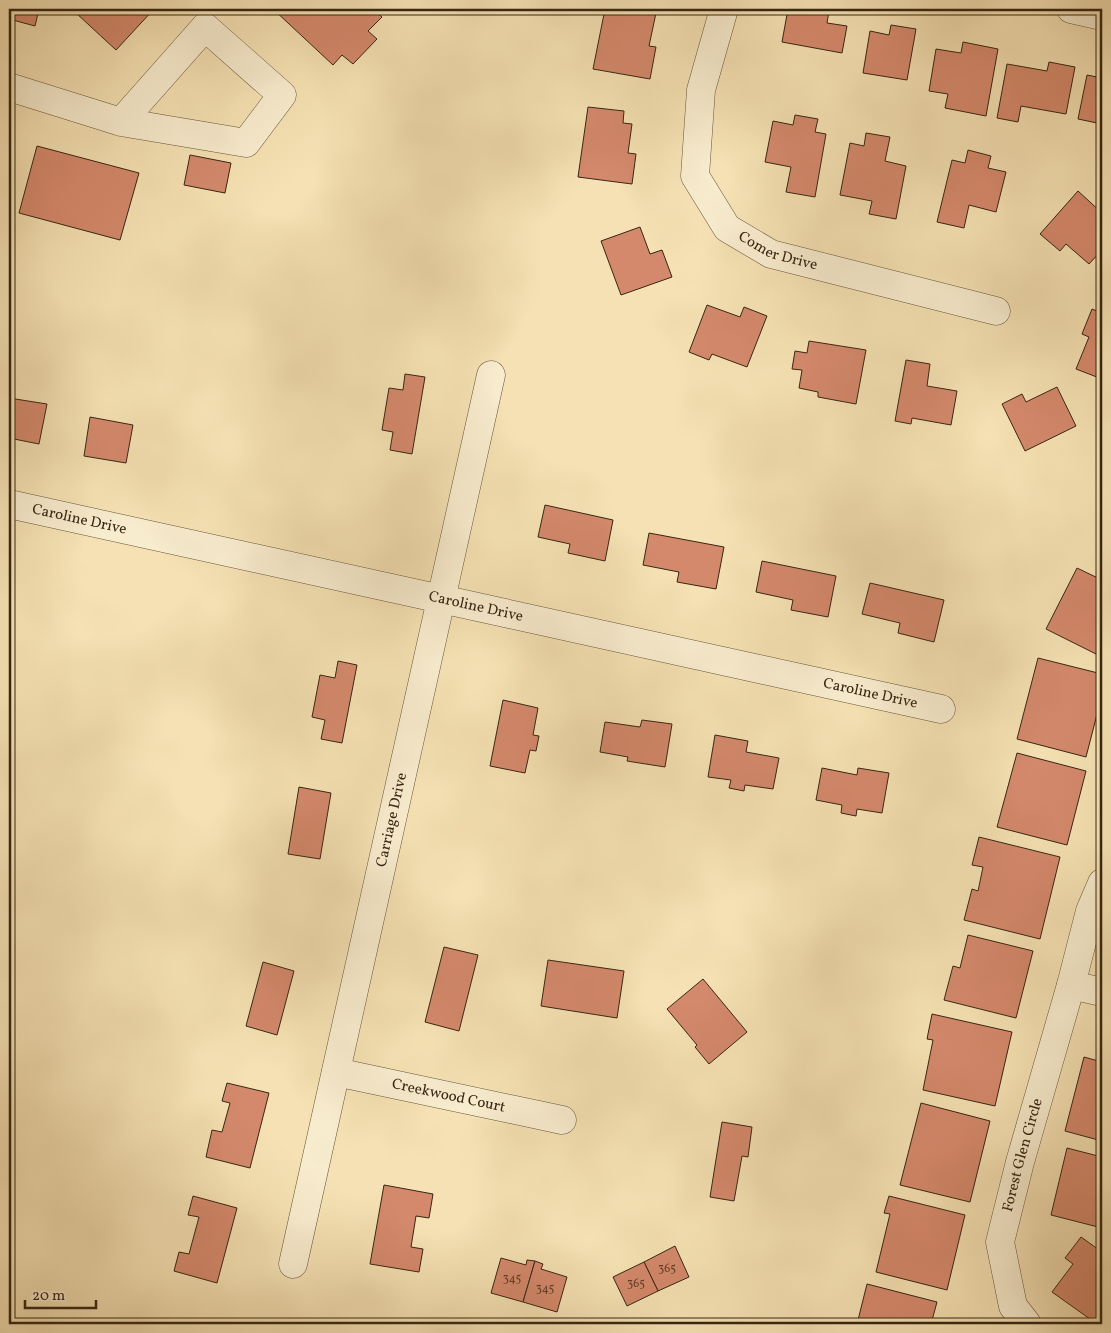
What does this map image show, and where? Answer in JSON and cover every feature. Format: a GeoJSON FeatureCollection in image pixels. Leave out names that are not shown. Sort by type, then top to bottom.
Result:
{"type":"FeatureCollection","features":[{"type":"Feature","properties":{"kind":"street","name":"Comer Drive"},"geometry":{"type":"LineString","coordinates":[[724,9],[701,90],[695,176],[727,228],[771,254],[996,311]]}},
{"type":"Feature","properties":{"kind":"street"},"geometry":{"type":"LineString","coordinates":[[1071,9],[1102,16]]}},
{"type":"Feature","properties":{"kind":"street"},"geometry":{"type":"LineString","coordinates":[[9,87],[120,122],[246,143],[282,95],[205,27],[120,122]]}},
{"type":"Feature","properties":{"kind":"street","name":"Carriage Drive"},"geometry":{"type":"LineString","coordinates":[[293,1264],[491,375]]}},
{"type":"Feature","properties":{"kind":"street","name":"Caroline Drive"},"geometry":{"type":"LineString","coordinates":[[9,504],[941,709]]}},
{"type":"Feature","properties":{"kind":"street","name":"Forest Glen Circle"},"geometry":{"type":"LineString","coordinates":[[1027,1324],[1013,1306],[1000,1242],[1020,1162],[1071,985],[1090,911],[1102,883]]}},
{"type":"Feature","properties":{"kind":"street"},"geometry":{"type":"LineString","coordinates":[[1071,985],[1102,992]]}},
{"type":"Feature","properties":{"kind":"street","name":"Creekwood Court"},"geometry":{"type":"LineString","coordinates":[[336,1072],[562,1120]]}},
{"type":"Feature","properties":{"kind":"building"},"geometry":{"type":"Polygon","coordinates":[[[9,9],[39,9],[35,26],[9,19],[9,9]]]}},
{"type":"Feature","properties":{"kind":"building"},"geometry":{"type":"Polygon","coordinates":[[[79,9],[154,9],[116,50],[76,13],[79,9]]]}},
{"type":"Feature","properties":{"kind":"building"},"geometry":{"type":"Polygon","coordinates":[[[273,9],[373,9],[382,17],[368,31],[377,39],[353,64],[342,55],[333,65],[273,9]]]}},
{"type":"Feature","properties":{"kind":"building"},"geometry":{"type":"Polygon","coordinates":[[[605,9],[635,9],[656,13],[649,46],[656,47],[650,79],[593,69],[605,9]]]}},
{"type":"Feature","properties":{"kind":"building"},"geometry":{"type":"Polygon","coordinates":[[[788,9],[819,9],[829,11],[827,23],[847,26],[842,53],[782,42],[788,9]]]}},
{"type":"Feature","properties":{"kind":"building"},"geometry":{"type":"Polygon","coordinates":[[[891,25],[916,29],[907,80],[863,73],[870,31],[889,35],[891,25]]]}},
{"type":"Feature","properties":{"kind":"building"},"geometry":{"type":"Polygon","coordinates":[[[963,42],[998,49],[986,116],[945,108],[948,94],[929,91],[936,49],[961,53],[963,42]]]}},
{"type":"Feature","properties":{"kind":"building"},"geometry":{"type":"Polygon","coordinates":[[[1049,62],[1075,67],[1066,114],[1021,106],[1018,122],[997,118],[1007,64],[1047,71],[1049,62]]]}},
{"type":"Feature","properties":{"kind":"building"},"geometry":{"type":"Polygon","coordinates":[[[1087,75],[1102,78],[1102,124],[1078,119],[1087,75]]]}},
{"type":"Feature","properties":{"kind":"building"},"geometry":{"type":"Polygon","coordinates":[[[588,107],[624,111],[623,123],[632,124],[628,153],[636,154],[632,184],[578,177],[588,107]]]}},
{"type":"Feature","properties":{"kind":"building"},"geometry":{"type":"Polygon","coordinates":[[[795,115],[818,119],[815,132],[826,134],[815,197],[786,192],[791,167],[765,162],[773,121],[793,125],[795,115]]]}},
{"type":"Feature","properties":{"kind":"building"},"geometry":{"type":"Polygon","coordinates":[[[866,133],[890,137],[885,161],[906,166],[896,219],[869,214],[872,201],[840,195],[850,143],[864,146],[866,133]]]}},
{"type":"Feature","properties":{"kind":"building"},"geometry":{"type":"Polygon","coordinates":[[[37,146],[139,173],[120,240],[19,213],[37,146]]]}},
{"type":"Feature","properties":{"kind":"building"},"geometry":{"type":"Polygon","coordinates":[[[968,150],[991,156],[988,168],[1006,172],[996,212],[969,205],[964,228],[937,222],[952,160],[965,163],[968,150]]]}},
{"type":"Feature","properties":{"kind":"building"},"geometry":{"type":"Polygon","coordinates":[[[190,155],[231,163],[225,193],[184,185],[190,155]]]}},
{"type":"Feature","properties":{"kind":"building"},"geometry":{"type":"Polygon","coordinates":[[[1078,191],[1102,213],[1102,250],[1089,264],[1066,244],[1060,251],[1040,234],[1078,191]]]}},
{"type":"Feature","properties":{"kind":"building"},"geometry":{"type":"Polygon","coordinates":[[[640,227],[650,254],[662,250],[672,277],[621,295],[601,241],[640,227]]]}},
{"type":"Feature","properties":{"kind":"building"},"geometry":{"type":"Polygon","coordinates":[[[707,305],[740,317],[744,307],[767,316],[747,367],[712,354],[709,360],[689,352],[707,305]]]}},
{"type":"Feature","properties":{"kind":"building"},"geometry":{"type":"Polygon","coordinates":[[[1092,309],[1102,313],[1102,379],[1076,369],[1089,337],[1082,334],[1092,309]]]}},
{"type":"Feature","properties":{"kind":"building"},"geometry":{"type":"Polygon","coordinates":[[[809,341],[866,350],[856,404],[818,397],[818,392],[799,388],[802,370],[792,369],[795,351],[807,353],[809,341]]]}},
{"type":"Feature","properties":{"kind":"building"},"geometry":{"type":"Polygon","coordinates":[[[906,360],[930,364],[927,386],[957,391],[951,425],[912,418],[911,424],[895,421],[906,360]]]}},
{"type":"Feature","properties":{"kind":"building"},"geometry":{"type":"Polygon","coordinates":[[[405,374],[425,377],[412,454],[390,450],[393,432],[382,430],[389,388],[403,390],[405,374]]]}},
{"type":"Feature","properties":{"kind":"building"},"geometry":{"type":"Polygon","coordinates":[[[1057,387],[1076,426],[1025,451],[1002,404],[1022,394],[1026,402],[1057,387]]]}},
{"type":"Feature","properties":{"kind":"building"},"geometry":{"type":"Polygon","coordinates":[[[9,398],[47,404],[39,444],[9,438],[9,398]]]}},
{"type":"Feature","properties":{"kind":"building"},"geometry":{"type":"Polygon","coordinates":[[[90,417],[133,425],[126,463],[84,456],[90,417]]]}},
{"type":"Feature","properties":{"kind":"building"},"geometry":{"type":"Polygon","coordinates":[[[545,505],[613,520],[605,561],[568,553],[570,544],[538,537],[545,505]]]}},
{"type":"Feature","properties":{"kind":"building"},"geometry":{"type":"Polygon","coordinates":[[[649,533],[724,547],[716,589],[677,582],[679,572],[643,565],[649,533]]]}},
{"type":"Feature","properties":{"kind":"building"},"geometry":{"type":"Polygon","coordinates":[[[762,561],[836,576],[828,617],[791,610],[793,600],[756,592],[762,561]]]}},
{"type":"Feature","properties":{"kind":"building"},"geometry":{"type":"Polygon","coordinates":[[[1077,568],[1102,580],[1102,657],[1046,629],[1077,568]]]}},
{"type":"Feature","properties":{"kind":"building"},"geometry":{"type":"Polygon","coordinates":[[[870,583],[944,600],[934,642],[898,633],[900,623],[862,614],[870,583]]]}},
{"type":"Feature","properties":{"kind":"building"},"geometry":{"type":"Polygon","coordinates":[[[1038,658],[1102,674],[1102,695],[1086,757],[1017,739],[1038,658]]]}},
{"type":"Feature","properties":{"kind":"building"},"geometry":{"type":"Polygon","coordinates":[[[338,661],[357,665],[342,743],[321,739],[325,720],[312,717],[320,675],[335,678],[338,661]]]}},
{"type":"Feature","properties":{"kind":"building"},"geometry":{"type":"Polygon","coordinates":[[[503,700],[538,708],[533,735],[539,736],[536,751],[530,750],[525,773],[490,766],[503,700]]]}},
{"type":"Feature","properties":{"kind":"building"},"geometry":{"type":"Polygon","coordinates":[[[642,720],[672,724],[665,767],[627,761],[628,757],[600,752],[605,722],[640,727],[642,720]]]}},
{"type":"Feature","properties":{"kind":"building"},"geometry":{"type":"Polygon","coordinates":[[[715,735],[748,741],[746,752],[779,758],[773,789],[745,785],[744,791],[729,788],[731,780],[708,777],[715,735]]]}},
{"type":"Feature","properties":{"kind":"building"},"geometry":{"type":"Polygon","coordinates":[[[1017,753],[1086,771],[1067,845],[997,827],[1017,753]]]}},
{"type":"Feature","properties":{"kind":"building"},"geometry":{"type":"Polygon","coordinates":[[[822,768],[857,775],[858,768],[889,773],[882,813],[857,809],[856,816],[841,813],[842,805],[816,800],[822,768]]]}},
{"type":"Feature","properties":{"kind":"building"},"geometry":{"type":"Polygon","coordinates":[[[299,787],[331,793],[320,859],[288,854],[299,787]]]}},
{"type":"Feature","properties":{"kind":"building"},"geometry":{"type":"Polygon","coordinates":[[[979,837],[1060,857],[1040,939],[964,920],[972,889],[978,891],[983,867],[972,865],[979,837]]]}},
{"type":"Feature","properties":{"kind":"building"},"geometry":{"type":"Polygon","coordinates":[[[968,935],[1033,951],[1016,1018],[944,1000],[953,966],[960,968],[968,935]]]}},
{"type":"Feature","properties":{"kind":"building"},"geometry":{"type":"Polygon","coordinates":[[[444,947],[478,955],[459,1031],[425,1022],[444,947]]]}},
{"type":"Feature","properties":{"kind":"building"},"geometry":{"type":"Polygon","coordinates":[[[548,960],[624,971],[617,1018],[541,1006],[548,960]]]}},
{"type":"Feature","properties":{"kind":"building"},"geometry":{"type":"Polygon","coordinates":[[[263,962],[294,971],[277,1035],[246,1026],[263,962]]]}},
{"type":"Feature","properties":{"kind":"building"},"geometry":{"type":"Polygon","coordinates":[[[703,979],[747,1032],[709,1064],[695,1047],[697,1045],[667,1009],[703,979]]]}},
{"type":"Feature","properties":{"kind":"building"},"geometry":{"type":"Polygon","coordinates":[[[932,1014],[1012,1032],[995,1106],[923,1090],[933,1040],[927,1039],[932,1014]]]}},
{"type":"Feature","properties":{"kind":"building"},"geometry":{"type":"Polygon","coordinates":[[[1084,1057],[1102,1062],[1102,1141],[1065,1131],[1084,1057]]]}},
{"type":"Feature","properties":{"kind":"building"},"geometry":{"type":"Polygon","coordinates":[[[227,1083],[269,1093],[250,1168],[206,1157],[212,1130],[222,1132],[230,1103],[222,1101],[227,1083]]]}},
{"type":"Feature","properties":{"kind":"building"},"geometry":{"type":"Polygon","coordinates":[[[921,1103],[990,1121],[970,1202],[900,1185],[921,1103]]]}},
{"type":"Feature","properties":{"kind":"building"},"geometry":{"type":"Polygon","coordinates":[[[722,1122],[752,1127],[748,1157],[742,1156],[734,1201],[710,1197],[722,1122]]]}},
{"type":"Feature","properties":{"kind":"building"},"geometry":{"type":"Polygon","coordinates":[[[1067,1148],[1102,1157],[1102,1228],[1051,1215],[1067,1148]]]}},
{"type":"Feature","properties":{"kind":"building"},"geometry":{"type":"Polygon","coordinates":[[[384,1185],[433,1194],[429,1218],[416,1216],[411,1247],[423,1249],[419,1272],[370,1264],[384,1185]]]}},
{"type":"Feature","properties":{"kind":"building"},"geometry":{"type":"Polygon","coordinates":[[[193,1196],[237,1208],[217,1283],[174,1271],[179,1252],[189,1254],[199,1217],[188,1215],[193,1196]]]}},
{"type":"Feature","properties":{"kind":"building"},"geometry":{"type":"Polygon","coordinates":[[[889,1196],[965,1215],[947,1290],[876,1272],[890,1214],[884,1213],[889,1196]]]}},
{"type":"Feature","properties":{"kind":"building"},"geometry":{"type":"Polygon","coordinates":[[[1081,1237],[1102,1252],[1102,1324],[1097,1324],[1052,1292],[1073,1264],[1065,1258],[1081,1237]]]}},
{"type":"Feature","properties":{"kind":"building"},"geometry":{"type":"Polygon","coordinates":[[[675,1246],[689,1277],[658,1291],[644,1262],[675,1246]]]}},
{"type":"Feature","properties":{"kind":"building"},"geometry":{"type":"Polygon","coordinates":[[[501,1258],[526,1265],[527,1260],[535,1261],[523,1302],[491,1293],[501,1258]]]}},
{"type":"Feature","properties":{"kind":"building"},"geometry":{"type":"Polygon","coordinates":[[[535,1261],[543,1264],[541,1269],[567,1277],[557,1312],[523,1302],[535,1261]]]}},
{"type":"Feature","properties":{"kind":"building"},"geometry":{"type":"Polygon","coordinates":[[[644,1262],[658,1291],[627,1306],[613,1277],[644,1262]]]}},
{"type":"Feature","properties":{"kind":"building"},"geometry":{"type":"Polygon","coordinates":[[[867,1284],[937,1302],[931,1324],[857,1324],[867,1284]]]}}]}
